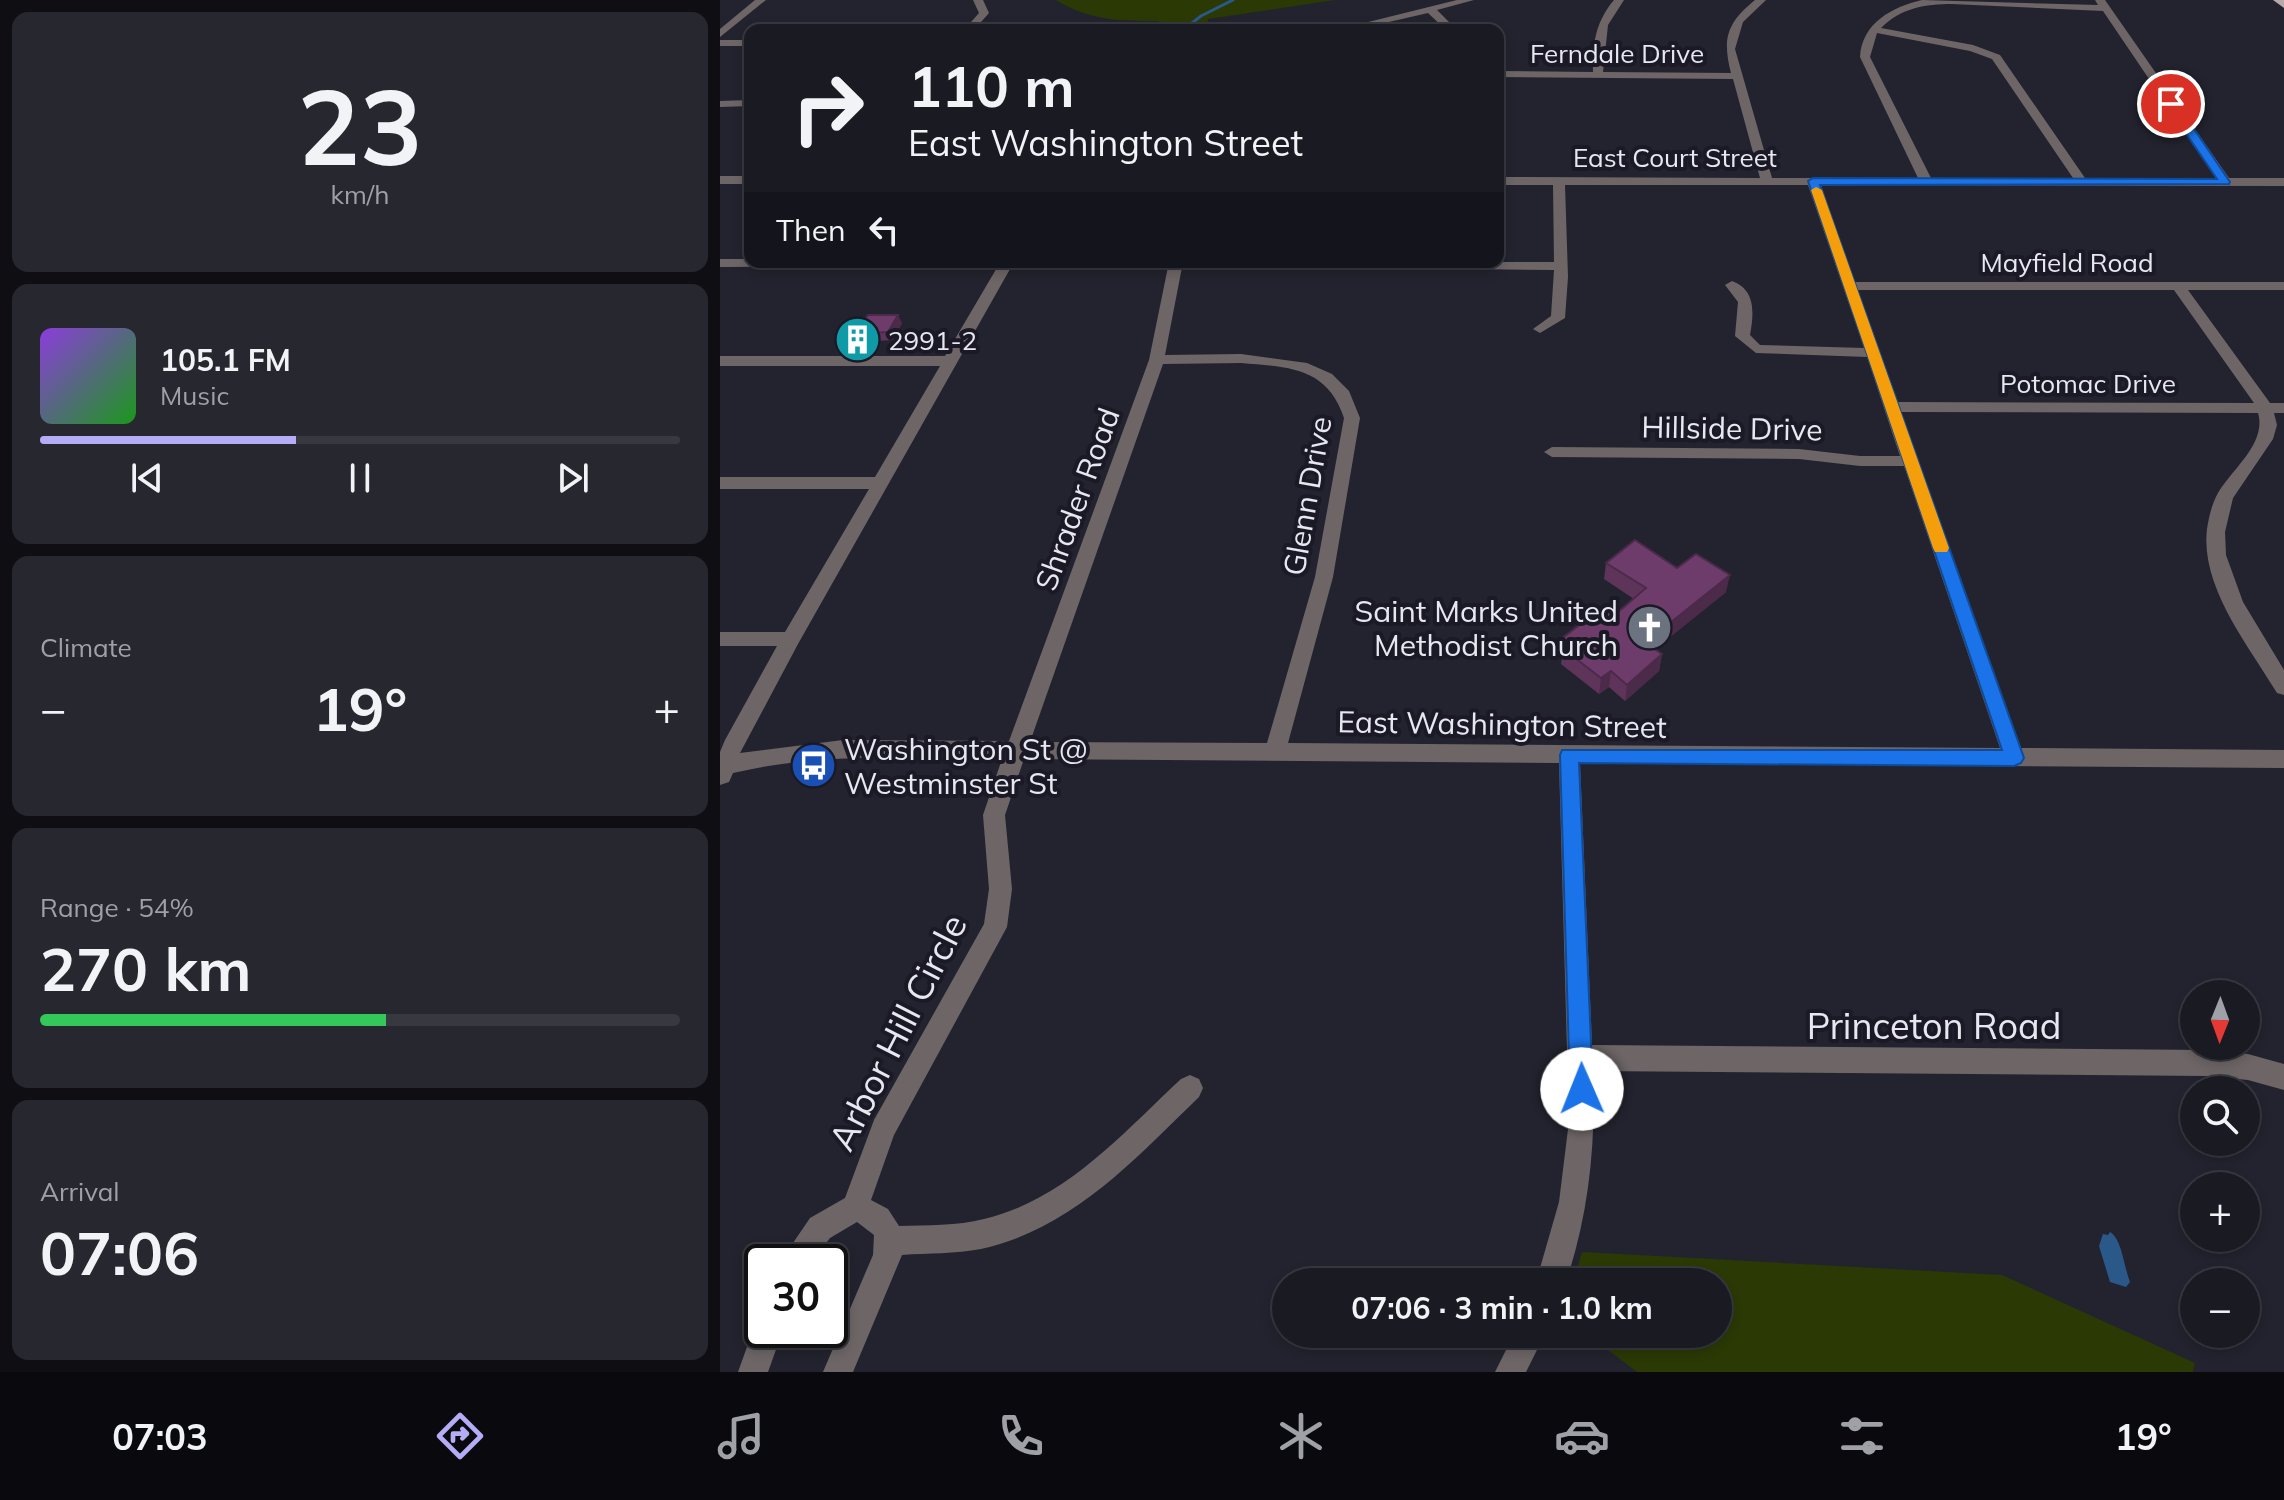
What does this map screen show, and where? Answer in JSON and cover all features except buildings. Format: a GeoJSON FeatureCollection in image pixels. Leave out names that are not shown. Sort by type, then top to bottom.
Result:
{"type":"FeatureCollection","features":[{"type":"Feature","properties":{"kind":"main road"},"geometry":{"type":"LineString","coordinates":[[2278,0],[2284,5]]}},
{"type":"Feature","properties":{"kind":"street"},"geometry":{"type":"LineString","coordinates":[[720,34],[761,0]]}},
{"type":"Feature","properties":{"kind":"street"},"geometry":{"type":"LineString","coordinates":[[974,24],[984,13],[978,0]]}},
{"type":"Feature","properties":{"kind":"street"},"geometry":{"type":"LineString","coordinates":[[1370,24],[1469,0]]}},
{"type":"Feature","properties":{"kind":"street"},"geometry":{"type":"LineString","coordinates":[[1598,74],[1598,35],[1609,12],[1619,0]]}},
{"type":"Feature","properties":{"kind":"street"},"geometry":{"type":"LineString","coordinates":[[1761,0],[1741,17],[1733,30],[1730,49],[1767,181]]}},
{"type":"Feature","properties":{"kind":"street"},"geometry":{"type":"LineString","coordinates":[[1926,181],[1865,57],[1866,41],[1894,12],[1936,2],[2103,4],[2225,182]]}},
{"type":"Feature","properties":{"kind":"street"},"geometry":{"type":"LineString","coordinates":[[1432,11],[1446,24]]}},
{"type":"Feature","properties":{"kind":"street"},"geometry":{"type":"LineString","coordinates":[[1875,30],[1959,45],[1996,57],[2082,182]]}},
{"type":"Feature","properties":{"kind":"street"},"geometry":{"type":"LineString","coordinates":[[720,43],[744,43]]}},
{"type":"Feature","properties":{"kind":"street","name":"Ferndale Drive"},"geometry":{"type":"LineString","coordinates":[[1504,74],[1736,76]]}},
{"type":"Feature","properties":{"kind":"street"},"geometry":{"type":"LineString","coordinates":[[720,104],[744,103]]}},
{"type":"Feature","properties":{"kind":"street"},"geometry":{"type":"LineString","coordinates":[[720,180],[744,180]]}},
{"type":"Feature","properties":{"kind":"street","name":"East Court Street"},"geometry":{"type":"LineString","coordinates":[[1504,181],[2284,182]]}},
{"type":"Feature","properties":{"kind":"street"},"geometry":{"type":"LineString","coordinates":[[1540,329],[1558,318],[1561,266],[1559,181]]}},
{"type":"Feature","properties":{"kind":"street"},"geometry":{"type":"LineString","coordinates":[[1813,181],[2014,758]]}},
{"type":"Feature","properties":{"kind":"street"},"geometry":{"type":"LineString","coordinates":[[720,263],[744,263]]}},
{"type":"Feature","properties":{"kind":"street"},"geometry":{"type":"LineString","coordinates":[[1504,265],[1561,266]]}},
{"type":"Feature","properties":{"kind":"street"},"geometry":{"type":"LineString","coordinates":[[722,771],[733,744],[791,639],[1004,268]]}},
{"type":"Feature","properties":{"kind":"street","name":"Shrader Road"},"geometry":{"type":"LineString","coordinates":[[1015,750],[1157,360],[1175,268]]}},
{"type":"Feature","properties":{"kind":"street"},"geometry":{"type":"LineString","coordinates":[[1732,285],[1746,299],[1748,307],[1742,336],[1756,349],[1873,353]]}},
{"type":"Feature","properties":{"kind":"street","name":"Mayfield Road"},"geometry":{"type":"LineString","coordinates":[[1850,286],[2284,286]]}},
{"type":"Feature","properties":{"kind":"street"},"geometry":{"type":"LineString","coordinates":[[2178,286],[2265,408],[2269,425],[2266,437],[2221,504],[2215,546],[2231,596],[2284,687]]}},
{"type":"Feature","properties":{"kind":"street","name":"Glenn Drive"},"geometry":{"type":"LineString","coordinates":[[1157,360],[1267,361],[1299,365],[1325,375],[1338,385],[1351,405],[1352,418],[1324,577],[1275,751]]}},
{"type":"Feature","properties":{"kind":"street"},"geometry":{"type":"LineString","coordinates":[[720,361],[950,361]]}},
{"type":"Feature","properties":{"kind":"street","name":"Potomac Drive"},"geometry":{"type":"LineString","coordinates":[[1892,407],[2284,408]]}},
{"type":"Feature","properties":{"kind":"street","name":"Hillside Drive"},"geometry":{"type":"LineString","coordinates":[[1552,452],[1808,455],[1860,461],[1911,461]]}},
{"type":"Feature","properties":{"kind":"street"},"geometry":{"type":"LineString","coordinates":[[720,483],[880,483]]}},
{"type":"Feature","properties":{"kind":"street"},"geometry":{"type":"LineString","coordinates":[[720,639],[791,639]]}},
{"type":"Feature","properties":{"kind":"street","name":"East Washington Street"},"geometry":{"type":"LineString","coordinates":[[722,771],[797,753],[843,749],[2284,759]]}},
{"type":"Feature","properties":{"kind":"street","name":"Arbor Hill Circle"},"geometry":{"type":"LineString","coordinates":[[855,1207],[895,1105],[995,927],[1001,900],[992,821],[1015,750]]}},
{"type":"Feature","properties":{"kind":"street"},"geometry":{"type":"LineString","coordinates":[[1555,1268],[1578,1171],[1582,1121],[1569,755]]}},
{"type":"Feature","properties":{"kind":"street","name":"Princeton Road"},"geometry":{"type":"LineString","coordinates":[[1581,1058],[2206,1063],[2248,1067],[2284,1077]]}},
{"type":"Feature","properties":{"kind":"street"},"geometry":{"type":"LineString","coordinates":[[891,1241],[980,1234],[1021,1224],[1050,1210],[1080,1189],[1190,1088]]}},
{"type":"Feature","properties":{"kind":"street"},"geometry":{"type":"LineString","coordinates":[[808,1244],[820,1228],[855,1207],[876,1216],[886,1227],[891,1241],[838,1372]]}},
{"type":"Feature","properties":{"kind":"street"},"geometry":{"type":"LineString","coordinates":[[753,1372],[762,1348]]}},
{"type":"Feature","properties":{"kind":"street"},"geometry":{"type":"LineString","coordinates":[[1510,1372],[1523,1348]]}},
{"type":"Feature","properties":{"kind":"green space"},"geometry":{"type":"Polygon","coordinates":[[[1056,0],[1335,0],[1208,19],[1208,24],[1158,24],[1159,21],[1106,18],[1056,0]]]}},
{"type":"Feature","properties":{"kind":"green space"},"geometry":{"type":"Polygon","coordinates":[[[1582,1252],[2002,1275],[2195,1363],[2193,1372],[1637,1372],[1605,1348],[1732,1348],[1732,1268],[1577,1268],[1582,1252]]]}},
{"type":"Feature","properties":{"kind":"water"},"geometry":{"type":"Polygon","coordinates":[[[2110,1232],[2122,1254],[2130,1282],[2126,1287],[2110,1282],[2099,1246],[2103,1234],[2110,1232]]]}},
{"type":"Feature","properties":{"kind":"waterway"},"geometry":{"type":"LineString","coordinates":[[1191,24],[1233,0]]}},
{"type":"Feature","properties":{"kind":"slow traffic"},"geometry":{"type":"LineString","coordinates":[[1816,190],[1941,548]]}},
{"type":"Feature","properties":{"kind":"place","name":"2991-2"},"geometry":{"type":"Point","coordinates":[857,340]}},
{"type":"Feature","properties":{"kind":"place","name":"Saint Marks United Methodist Church"},"geometry":{"type":"Point","coordinates":[1649,628]}},
{"type":"Feature","properties":{"kind":"place","name":"Washington St @ Westminster St"},"geometry":{"type":"Point","coordinates":[813,766]}},
{"type":"Feature","properties":{"kind":"route"},"geometry":{"type":"LineString","coordinates":[[1582,1089],[1569,755],[2014,758],[1813,181],[2225,182],[2171,104]]}}]}
